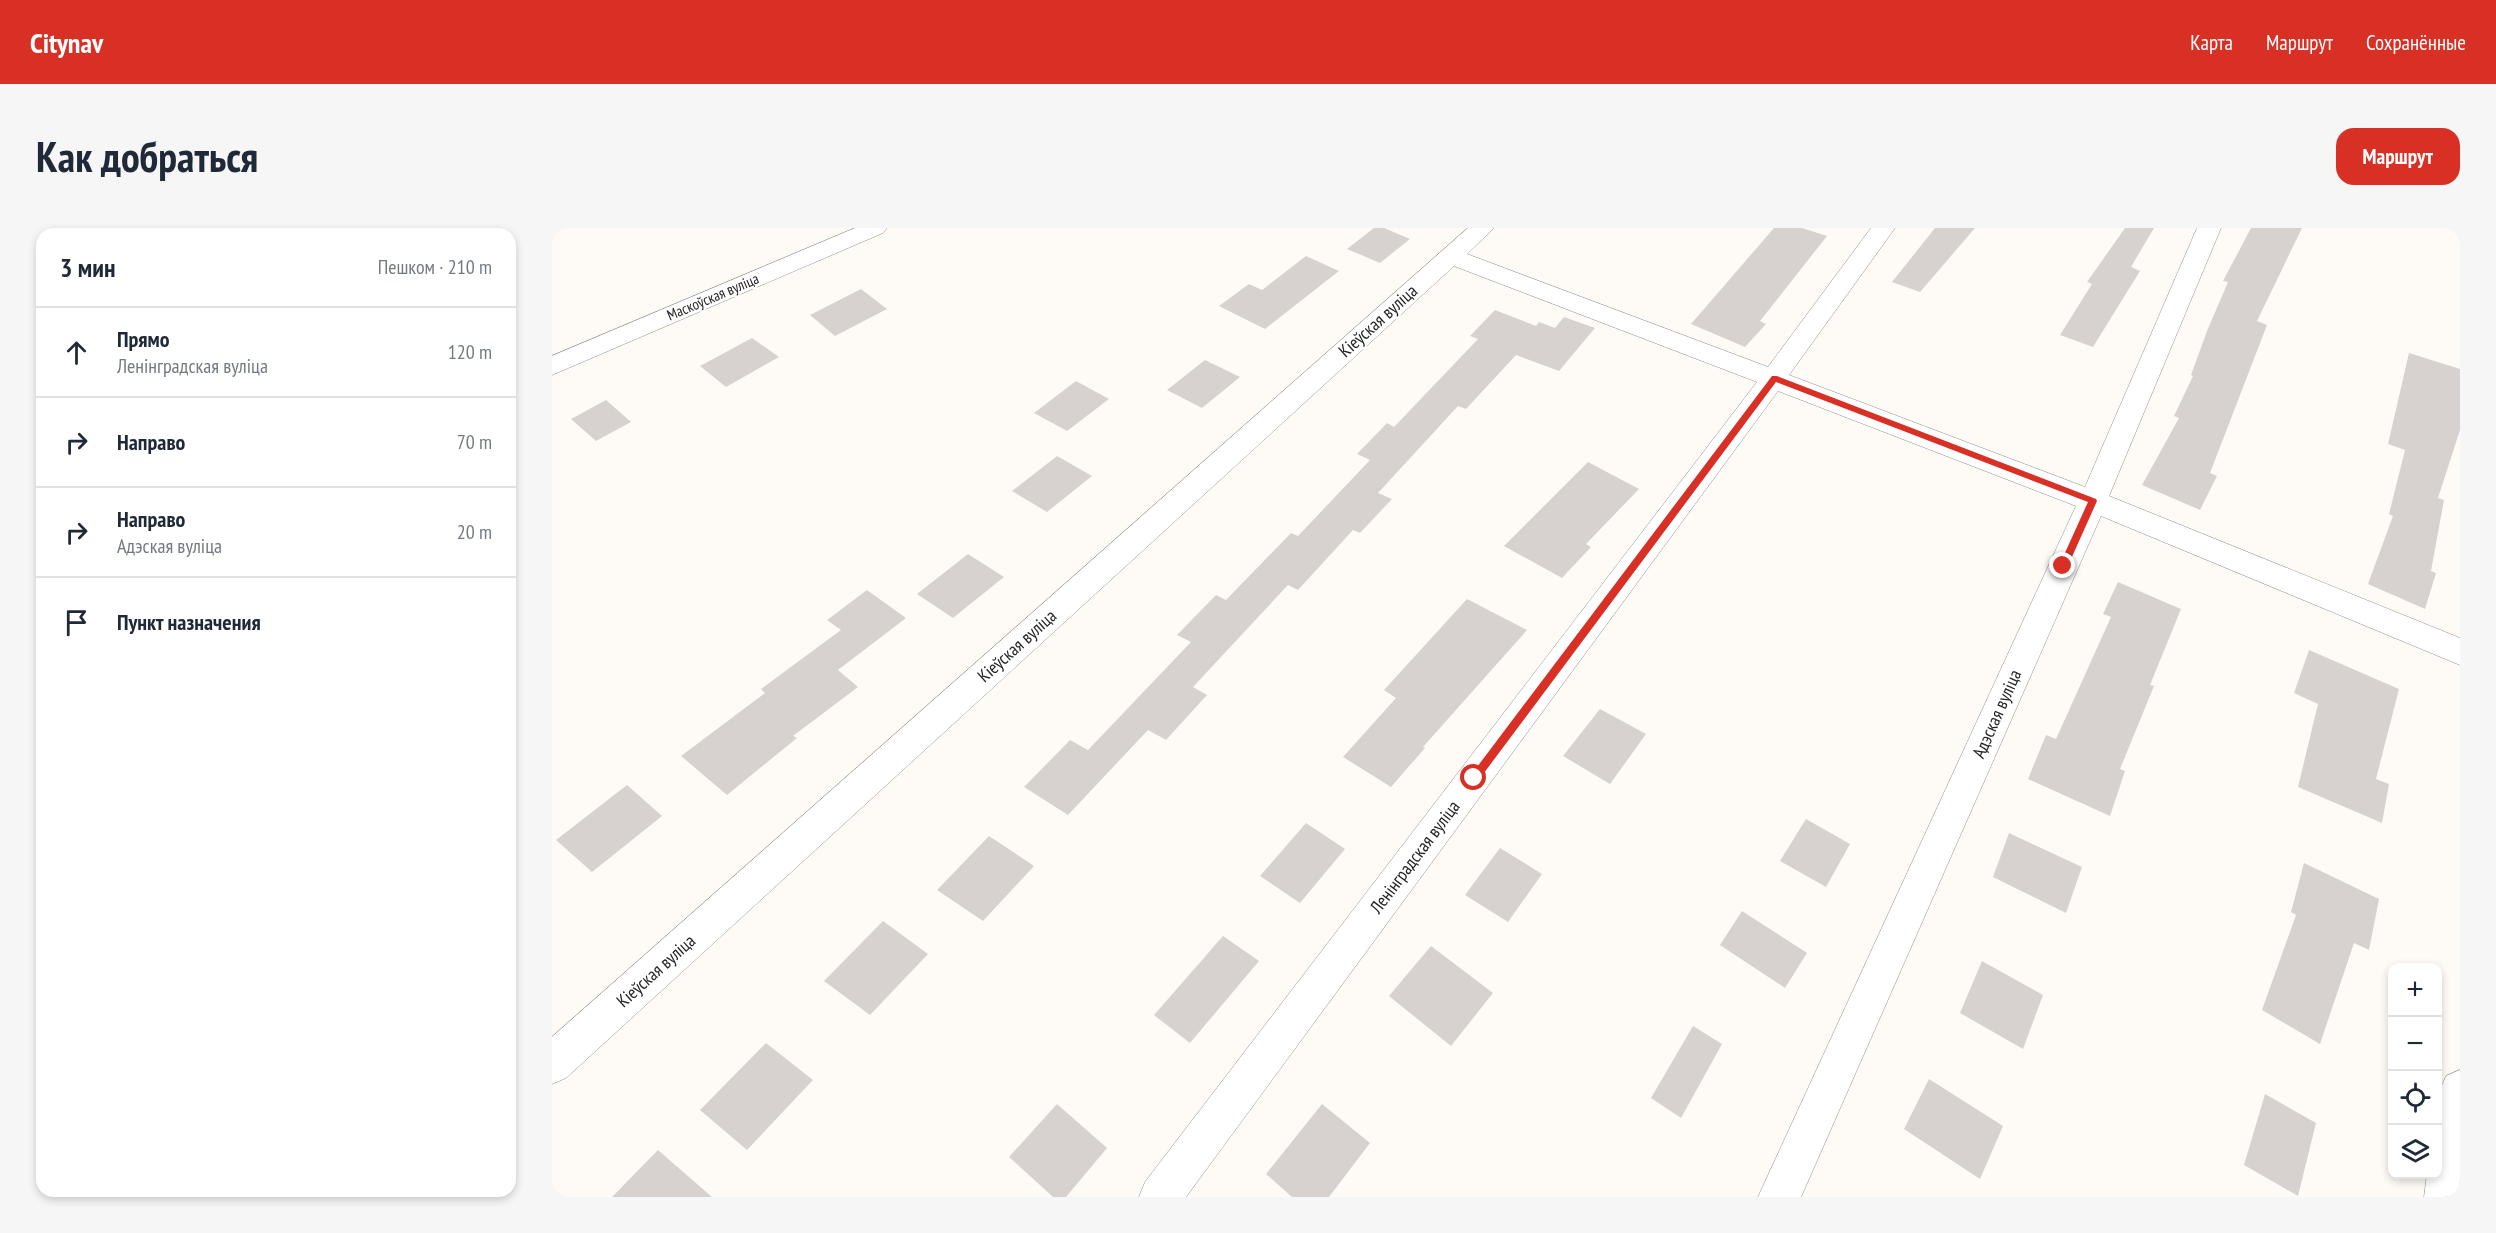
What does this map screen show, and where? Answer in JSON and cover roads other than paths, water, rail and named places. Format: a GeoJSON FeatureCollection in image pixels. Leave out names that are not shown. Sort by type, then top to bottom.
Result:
{"type":"FeatureCollection","features":[{"type":"Feature","properties":{"kind":"street","name":"Маскоўская вуліца"},"geometry":{"type":"LineString","coordinates":[[552,366],[874,228]]}},
{"type":"Feature","properties":{"kind":"street","name":"Кіеўская вуліца"},"geometry":{"type":"LineString","coordinates":[[552,1064],[1482,228]]}},
{"type":"Feature","properties":{"kind":"street","name":"Ленінградская вуліца"},"geometry":{"type":"LineString","coordinates":[[1160,1197],[1774,378],[1883,228]]}},
{"type":"Feature","properties":{"kind":"street","name":"Адэская вуліца"},"geometry":{"type":"LineString","coordinates":[[1779,1197],[2093,501],[2209,228]]}},
{"type":"Feature","properties":{"kind":"street"},"geometry":{"type":"LineString","coordinates":[[1451,255],[2093,501],[2460,652]]}},
{"type":"Feature","properties":{"kind":"street"},"geometry":{"type":"LineString","coordinates":[[2445,1197],[2460,1090]]}}]}
